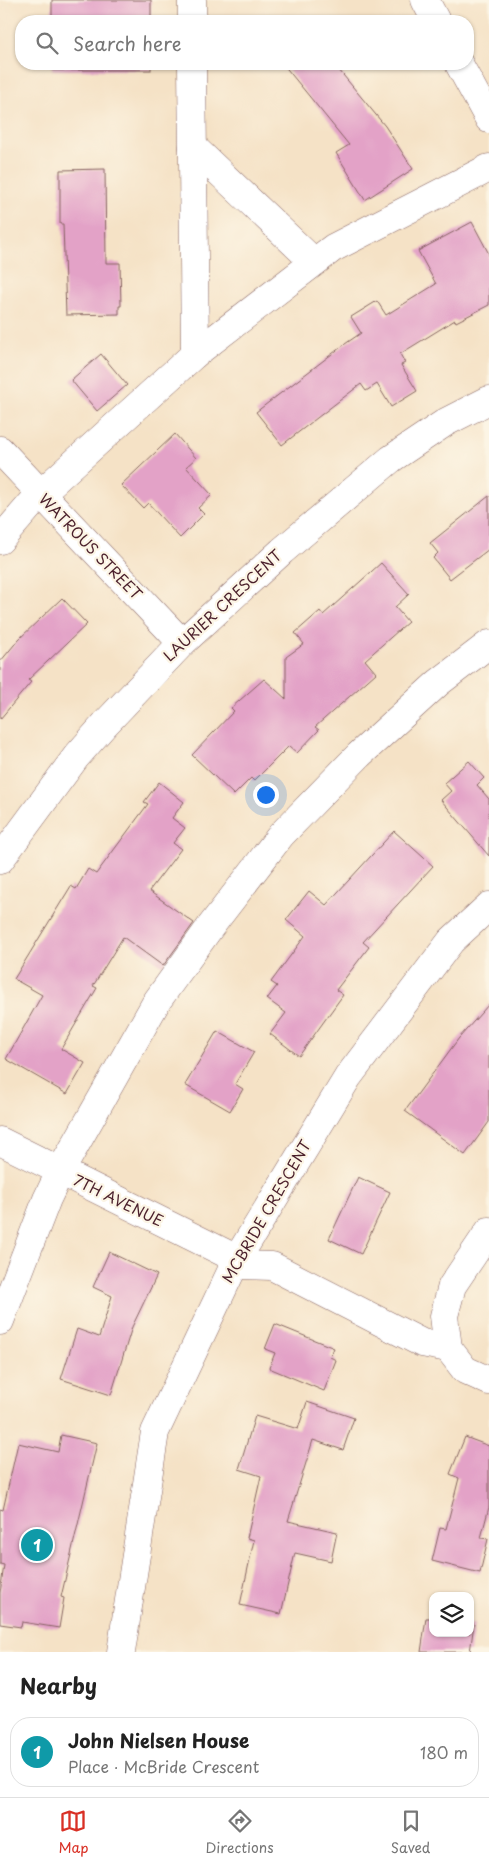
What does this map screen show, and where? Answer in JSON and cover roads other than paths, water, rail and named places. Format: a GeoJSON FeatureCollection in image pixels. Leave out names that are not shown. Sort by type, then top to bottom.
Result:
{"type":"FeatureCollection","features":[{"type":"Feature","properties":{"kind":"street"},"geometry":{"type":"LineString","coordinates":[[192,0],[192,15]]}},
{"type":"Feature","properties":{"kind":"street"},"geometry":{"type":"LineString","coordinates":[[425,0],[433,15]]}},
{"type":"Feature","properties":{"kind":"street"},"geometry":{"type":"LineString","coordinates":[[192,70],[195,354]]}},
{"type":"Feature","properties":{"kind":"street"},"geometry":{"type":"LineString","coordinates":[[462,70],[489,119]]}},
{"type":"Feature","properties":{"kind":"street"},"geometry":{"type":"LineString","coordinates":[[193,147],[314,262]]}},
{"type":"Feature","properties":{"kind":"street"},"geometry":{"type":"LineString","coordinates":[[0,540],[40,494],[195,354],[314,262],[333,248],[489,168]]}},
{"type":"Feature","properties":{"kind":"street","name":"LAURIER CRESCENT"},"geometry":{"type":"LineString","coordinates":[[0,860],[76,757],[182,643],[282,551],[391,459],[446,422],[489,400]]}},
{"type":"Feature","properties":{"kind":"street","name":"WATROUS STREET"},"geometry":{"type":"LineString","coordinates":[[0,450],[182,643]]}},
{"type":"Feature","properties":{"kind":"street"},"geometry":{"type":"LineString","coordinates":[[0,1321],[47,1199],[60,1172],[157,1001],[211,926],[281,835],[359,754],[438,683],[489,644]]}},
{"type":"Feature","properties":{"kind":"street","name":"MCBRIDE CRESCENT"},"geometry":{"type":"LineString","coordinates":[[121,1652],[155,1432],[237,1260],[348,1077],[451,941],[489,906]]}},
{"type":"Feature","properties":{"kind":"street","name":"7TH AVENUE"},"geometry":{"type":"LineString","coordinates":[[0,1141],[237,1260],[242,1265],[272,1266],[422,1343],[448,1348]]}},
{"type":"Feature","properties":{"kind":"street"},"geometry":{"type":"LineString","coordinates":[[489,1232],[452,1286],[444,1316],[448,1348],[465,1370],[489,1381]]}},
{"type":"Feature","properties":{"kind":"place","name":"John Nielsen House"},"geometry":{"type":"Point","coordinates":[37,1545]}}]}
